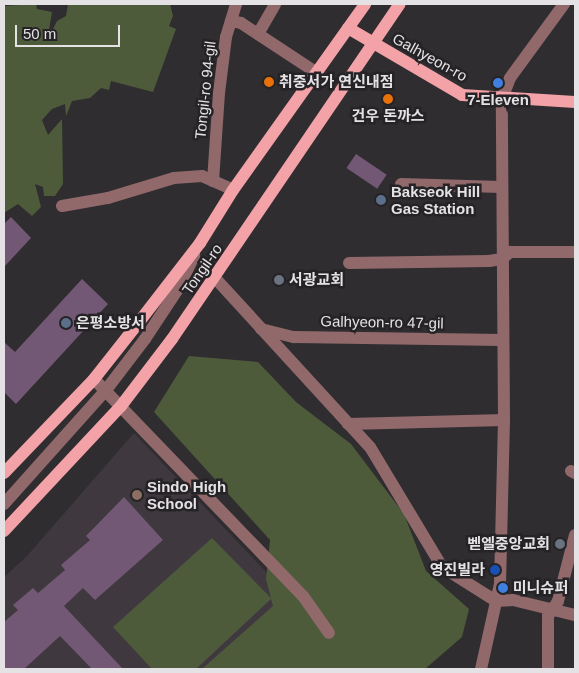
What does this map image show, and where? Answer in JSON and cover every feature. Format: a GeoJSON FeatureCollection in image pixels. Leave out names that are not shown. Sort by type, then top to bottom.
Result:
{"type":"FeatureCollection","features":[{"type":"Feature","properties":{"kind":"main road","name":"Tongil-ro"},"geometry":{"type":"LineString","coordinates":[[4,473],[94,379],[200,242],[234,190],[365,4]]}},
{"type":"Feature","properties":{"kind":"main road","name":"Tongil-ro"},"geometry":{"type":"LineString","coordinates":[[4,531],[121,406],[216,278],[400,4]]}},
{"type":"Feature","properties":{"kind":"main road","name":"Galhyeon-ro"},"geometry":{"type":"LineString","coordinates":[[348,28],[462,95],[502,99],[575,102]]}},
{"type":"Feature","properties":{"kind":"street","name":"Tongil-ro 94-gil"},"geometry":{"type":"LineString","coordinates":[[213,181],[218,93],[231,21],[236,4]]}},
{"type":"Feature","properties":{"kind":"street"},"geometry":{"type":"LineString","coordinates":[[258,34],[275,4]]}},
{"type":"Feature","properties":{"kind":"street"},"geometry":{"type":"LineString","coordinates":[[481,669],[500,584],[504,420],[501,187],[502,99],[510,78],[564,4]]}},
{"type":"Feature","properties":{"kind":"street"},"geometry":{"type":"LineString","coordinates":[[231,21],[258,34],[317,73]]}},
{"type":"Feature","properties":{"kind":"street"},"geometry":{"type":"LineString","coordinates":[[62,206],[108,198],[174,178],[202,176],[234,190]]}},
{"type":"Feature","properties":{"kind":"street"},"geometry":{"type":"LineString","coordinates":[[401,184],[501,187]]}},
{"type":"Feature","properties":{"kind":"street"},"geometry":{"type":"LineString","coordinates":[[4,504],[106,390],[156,324],[200,242]]}},
{"type":"Feature","properties":{"kind":"street"},"geometry":{"type":"LineString","coordinates":[[349,263],[502,259],[510,252],[575,252]]}},
{"type":"Feature","properties":{"kind":"street"},"geometry":{"type":"LineString","coordinates":[[216,278],[370,447],[442,567],[496,601],[513,600],[575,616]]}},
{"type":"Feature","properties":{"kind":"street","name":"Galhyeon-ro 47-gil"},"geometry":{"type":"LineString","coordinates":[[262,329],[294,337],[503,340]]}},
{"type":"Feature","properties":{"kind":"street"},"geometry":{"type":"LineString","coordinates":[[94,379],[303,596],[329,633]]}},
{"type":"Feature","properties":{"kind":"street"},"geometry":{"type":"LineString","coordinates":[[348,424],[504,420]]}},
{"type":"Feature","properties":{"kind":"street"},"geometry":{"type":"LineString","coordinates":[[548,669],[548,616],[558,601],[575,535]]}},
{"type":"Feature","properties":{"kind":"shaded area","name":"Sindo High School"},"geometry":{"type":"Polygon","coordinates":[[[134,433],[290,597],[211,669],[4,669],[4,577],[27,556],[134,433]]]}},
{"type":"Feature","properties":{"kind":"green space"},"geometry":{"type":"Polygon","coordinates":[[[36,4],[37,9],[52,12],[49,30],[53,29],[57,21],[66,16],[68,4],[170,4],[173,16],[169,26],[176,29],[153,92],[111,81],[109,90],[101,88],[90,98],[72,101],[66,116],[65,104],[52,109],[42,120],[48,135],[62,119],[63,184],[55,196],[44,196],[43,187],[35,184],[41,207],[32,216],[18,204],[4,213],[4,6],[36,4]]]}},
{"type":"Feature","properties":{"kind":"green space"},"geometry":{"type":"Polygon","coordinates":[[[189,356],[258,362],[296,402],[351,444],[404,514],[426,571],[469,609],[462,637],[425,669],[202,669],[273,606],[271,599],[196,669],[152,669],[113,627],[212,538],[271,598],[266,579],[270,540],[154,412],[189,356]]]}},
{"type":"Feature","properties":{"kind":"building"},"geometry":{"type":"Polygon","coordinates":[[[356,154],[387,175],[377,189],[346,168],[356,154]]]}},
{"type":"Feature","properties":{"kind":"building"},"geometry":{"type":"Polygon","coordinates":[[[11,217],[31,238],[4,267],[4,224],[11,217]]]}},
{"type":"Feature","properties":{"kind":"building","name":"은평소방서"},"geometry":{"type":"Polygon","coordinates":[[[82,279],[108,304],[16,404],[4,392],[4,342],[15,352],[82,279]]]}},
{"type":"Feature","properties":{"kind":"building"},"geometry":{"type":"Polygon","coordinates":[[[124,497],[163,540],[95,600],[83,588],[64,606],[123,669],[92,669],[60,636],[24,669],[4,669],[4,622],[18,610],[13,605],[33,588],[38,593],[65,570],[61,565],[90,540],[86,536],[124,497]]]}},
{"type":"Feature","properties":{"kind":"building","name":"미니슈퍼"},"geometry":{"type":"Polygon","coordinates":[[[508,582],[507,595],[498,593],[500,584],[508,582]]]}},
{"type":"Feature","properties":{"kind":"place","name":"취중서가 연신내점"},"geometry":{"type":"Point","coordinates":[269,82]}},
{"type":"Feature","properties":{"kind":"place","name":"7-Eleven"},"geometry":{"type":"Point","coordinates":[498,83]}},
{"type":"Feature","properties":{"kind":"place","name":"건우 돈까스"},"geometry":{"type":"Point","coordinates":[388,99]}},
{"type":"Feature","properties":{"kind":"place","name":"Bakseok Hill Gas Station"},"geometry":{"type":"Point","coordinates":[381,200]}},
{"type":"Feature","properties":{"kind":"place","name":"서광교회"},"geometry":{"type":"Point","coordinates":[279,280]}},
{"type":"Feature","properties":{"kind":"place","name":"은평소방서"},"geometry":{"type":"Point","coordinates":[66,323]}},
{"type":"Feature","properties":{"kind":"place","name":"Sindo High School"},"geometry":{"type":"Point","coordinates":[137,495]}},
{"type":"Feature","properties":{"kind":"place","name":"벧엘중앙교회"},"geometry":{"type":"Point","coordinates":[560,544]}},
{"type":"Feature","properties":{"kind":"place","name":"영진빌라"},"geometry":{"type":"Point","coordinates":[495,570]}},
{"type":"Feature","properties":{"kind":"place","name":"미니슈퍼"},"geometry":{"type":"Point","coordinates":[503,588]}}]}
